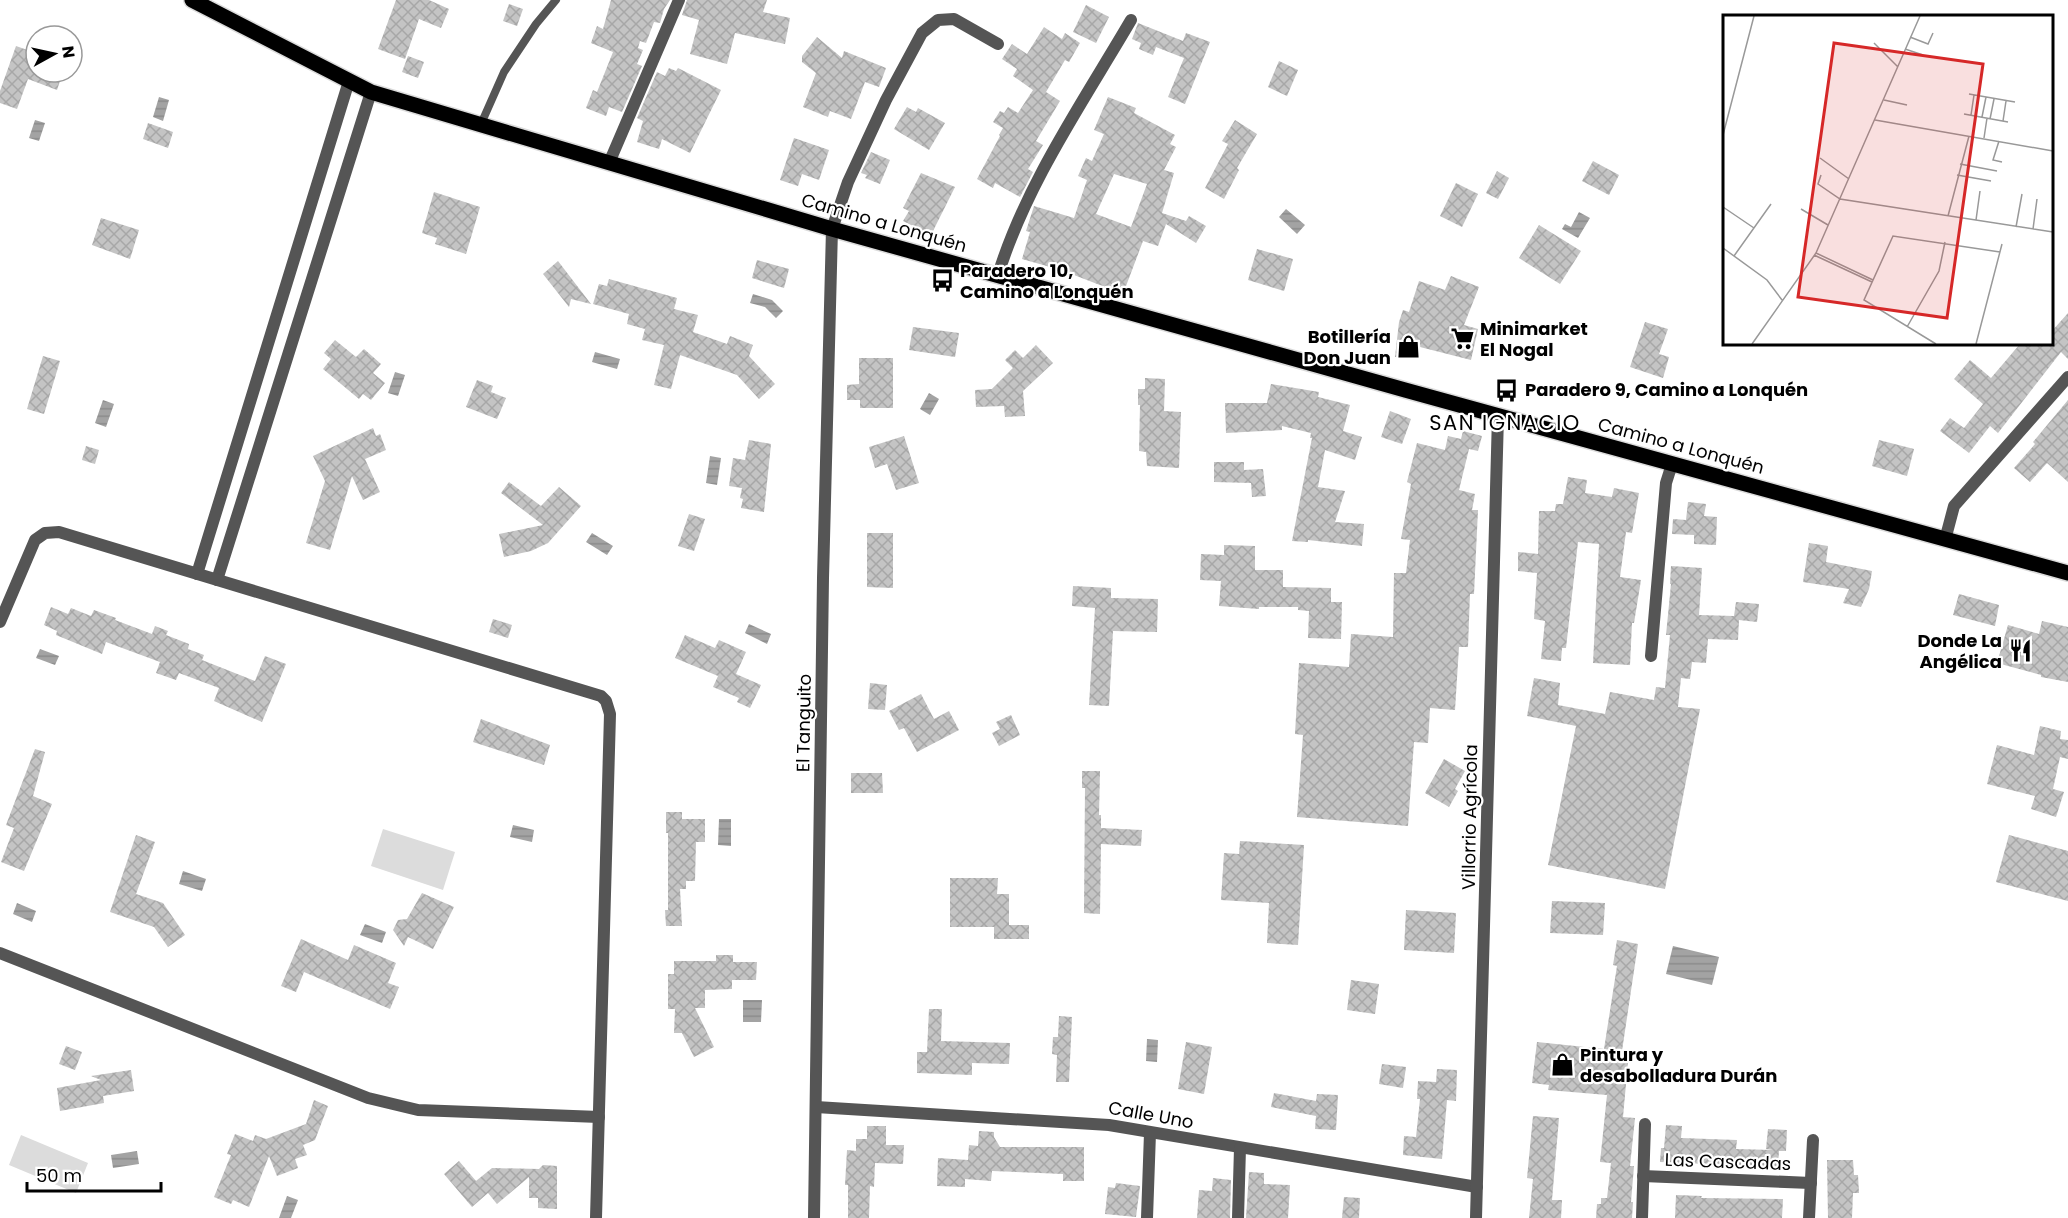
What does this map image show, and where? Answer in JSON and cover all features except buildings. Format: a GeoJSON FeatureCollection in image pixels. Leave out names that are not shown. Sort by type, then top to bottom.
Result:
{"type":"FeatureCollection","features":[{"type":"Feature","properties":{"kind":"main road","name":"Camino a Lonquén"},"geometry":{"type":"LineString","coordinates":[[192,0],[371,92],[832,229],[2068,573]]}},
{"type":"Feature","properties":{"kind":"street"},"geometry":{"type":"LineString","coordinates":[[609,163],[679,0]]}},
{"type":"Feature","properties":{"kind":"street","name":"El Tanguito"},"geometry":{"type":"LineString","coordinates":[[814,1218],[832,229],[848,182],[926,27],[939,20],[954,19],[998,44]]}},
{"type":"Feature","properties":{"kind":"street"},"geometry":{"type":"LineString","coordinates":[[998,275],[1015,226],[1057,146],[1131,20]]}},
{"type":"Feature","properties":{"kind":"street"},"geometry":{"type":"LineString","coordinates":[[197,574],[349,81]]}},
{"type":"Feature","properties":{"kind":"street"},"geometry":{"type":"LineString","coordinates":[[217,580],[371,92]]}},
{"type":"Feature","properties":{"kind":"street"},"geometry":{"type":"LineString","coordinates":[[1945,540],[1954,506],[2068,377]]}},
{"type":"Feature","properties":{"kind":"street","name":"Villorrio Agrícola"},"geometry":{"type":"LineString","coordinates":[[1476,1218],[1498,416]]}},
{"type":"Feature","properties":{"kind":"street"},"geometry":{"type":"LineString","coordinates":[[1652,656],[1666,483],[1672,464]]}},
{"type":"Feature","properties":{"kind":"street"},"geometry":{"type":"LineString","coordinates":[[0,622],[35,540],[45,533],[65,533],[596,693],[606,701],[610,714],[596,1218]]}},
{"type":"Feature","properties":{"kind":"street"},"geometry":{"type":"LineString","coordinates":[[0,953],[368,1098],[398,1107],[418,1110],[599,1117]]}},
{"type":"Feature","properties":{"kind":"street","name":"Calle Uno"},"geometry":{"type":"LineString","coordinates":[[816,1107],[1109,1125],[1477,1188]]}},
{"type":"Feature","properties":{"kind":"street"},"geometry":{"type":"LineString","coordinates":[[1642,1218],[1645,1124]]}},
{"type":"Feature","properties":{"kind":"street"},"geometry":{"type":"LineString","coordinates":[[1147,1218],[1150,1133]]}},
{"type":"Feature","properties":{"kind":"street"},"geometry":{"type":"LineString","coordinates":[[1809,1218],[1813,1140]]}},
{"type":"Feature","properties":{"kind":"street"},"geometry":{"type":"LineString","coordinates":[[1238,1218],[1240,1148]]}},
{"type":"Feature","properties":{"kind":"street","name":"Las Cascadas"},"geometry":{"type":"LineString","coordinates":[[1643,1176],[1811,1183]]}},
{"type":"Feature","properties":{"kind":"lane"},"geometry":{"type":"LineString","coordinates":[[481,124],[504,72],[536,24],[556,0]]}},
{"type":"Feature","properties":{"kind":"shaded area"},"geometry":{"type":"Polygon","coordinates":[[[159,97],[169,100],[163,121],[153,117],[159,97]]]}},
{"type":"Feature","properties":{"kind":"shaded area"},"geometry":{"type":"Polygon","coordinates":[[[35,120],[45,123],[39,141],[29,138],[35,120]]]}},
{"type":"Feature","properties":{"kind":"shaded area"},"geometry":{"type":"Polygon","coordinates":[[[1286,209],[1305,225],[1297,234],[1279,217],[1286,209]]]}},
{"type":"Feature","properties":{"kind":"shaded area"},"geometry":{"type":"Polygon","coordinates":[[[1579,212],[1590,218],[1578,238],[1562,229],[1565,224],[1571,227],[1579,212]]]}},
{"type":"Feature","properties":{"kind":"shaded area"},"geometry":{"type":"Polygon","coordinates":[[[753,294],[772,300],[783,311],[776,318],[765,307],[750,303],[753,294]]]}},
{"type":"Feature","properties":{"kind":"shaded area"},"geometry":{"type":"Polygon","coordinates":[[[595,352],[620,359],[617,369],[592,362],[595,352]]]}},
{"type":"Feature","properties":{"kind":"shaded area"},"geometry":{"type":"Polygon","coordinates":[[[395,372],[405,375],[398,396],[388,393],[395,372]]]}},
{"type":"Feature","properties":{"kind":"shaded area"},"geometry":{"type":"Polygon","coordinates":[[[929,393],[939,399],[930,415],[920,409],[929,393]]]}},
{"type":"Feature","properties":{"kind":"shaded area"},"geometry":{"type":"Polygon","coordinates":[[[103,400],[114,404],[106,427],[95,423],[103,400]]]}},
{"type":"Feature","properties":{"kind":"shaded area"},"geometry":{"type":"Polygon","coordinates":[[[710,456],[721,458],[717,485],[706,483],[710,456]]]}},
{"type":"Feature","properties":{"kind":"shaded area"},"geometry":{"type":"Polygon","coordinates":[[[592,533],[613,546],[607,555],[586,542],[592,533]]]}},
{"type":"Feature","properties":{"kind":"shaded area"},"geometry":{"type":"Polygon","coordinates":[[[749,624],[771,634],[767,644],[745,633],[749,624]]]}},
{"type":"Feature","properties":{"kind":"shaded area"},"geometry":{"type":"Polygon","coordinates":[[[40,649],[59,656],[55,665],[36,658],[40,649]]]}},
{"type":"Feature","properties":{"kind":"shaded area"},"geometry":{"type":"Polygon","coordinates":[[[719,819],[731,819],[731,846],[718,845],[719,819]]]}},
{"type":"Feature","properties":{"kind":"shaded area"},"geometry":{"type":"Polygon","coordinates":[[[513,825],[534,830],[532,842],[510,837],[513,825]]]}},
{"type":"Feature","properties":{"kind":"shaded area"},"geometry":{"type":"Polygon","coordinates":[[[383,829],[455,852],[443,890],[371,866],[383,829]]]}},
{"type":"Feature","properties":{"kind":"shaded area"},"geometry":{"type":"Polygon","coordinates":[[[183,871],[206,879],[202,891],[179,884],[183,871]]]}},
{"type":"Feature","properties":{"kind":"shaded area"},"geometry":{"type":"Polygon","coordinates":[[[17,903],[36,911],[32,922],[13,914],[17,903]]]}},
{"type":"Feature","properties":{"kind":"shaded area"},"geometry":{"type":"Polygon","coordinates":[[[365,924],[386,932],[382,943],[360,935],[365,924]]]}},
{"type":"Feature","properties":{"kind":"shaded area"},"geometry":{"type":"Polygon","coordinates":[[[1673,946],[1719,957],[1712,985],[1666,974],[1673,946]]]}},
{"type":"Feature","properties":{"kind":"shaded area"},"geometry":{"type":"Polygon","coordinates":[[[743,1000],[762,1000],[761,1022],[743,1022],[743,1000]]]}},
{"type":"Feature","properties":{"kind":"shaded area"},"geometry":{"type":"Polygon","coordinates":[[[1147,1039],[1158,1040],[1157,1062],[1146,1061],[1147,1039]]]}},
{"type":"Feature","properties":{"kind":"shaded area"},"geometry":{"type":"Polygon","coordinates":[[[21,1135],[88,1163],[76,1193],[9,1165],[21,1135]]]}},
{"type":"Feature","properties":{"kind":"shaded area"},"geometry":{"type":"Polygon","coordinates":[[[137,1151],[139,1164],[113,1168],[111,1155],[137,1151]]]}},
{"type":"Feature","properties":{"kind":"shaded area"},"geometry":{"type":"Polygon","coordinates":[[[287,1196],[298,1200],[291,1218],[279,1218],[287,1196]]]}},
{"type":"Feature","properties":{"kind":"place","name":"Paradero 10, Camino a Lonquén"},"geometry":{"type":"Point","coordinates":[942,281]}},
{"type":"Feature","properties":{"kind":"place","name":"Minimarket El Nogal"},"geometry":{"type":"Point","coordinates":[1462,339]}},
{"type":"Feature","properties":{"kind":"place","name":"Botillería Don Juan"},"geometry":{"type":"Point","coordinates":[1409,347]}},
{"type":"Feature","properties":{"kind":"place","name":"Paradero 9, Camino a Lonquén"},"geometry":{"type":"Point","coordinates":[1507,390]}},
{"type":"Feature","properties":{"kind":"place","name":"Donde La Angélica"},"geometry":{"type":"Point","coordinates":[2020,651]}},
{"type":"Feature","properties":{"kind":"place","name":"Pintura y desabolladura Durán"},"geometry":{"type":"Point","coordinates":[1562,1065]}},
{"type":"Feature","properties":{"kind":"district","name":"SAN IGNACIO"},"geometry":{"type":"Point","coordinates":[1505,423]}}]}
